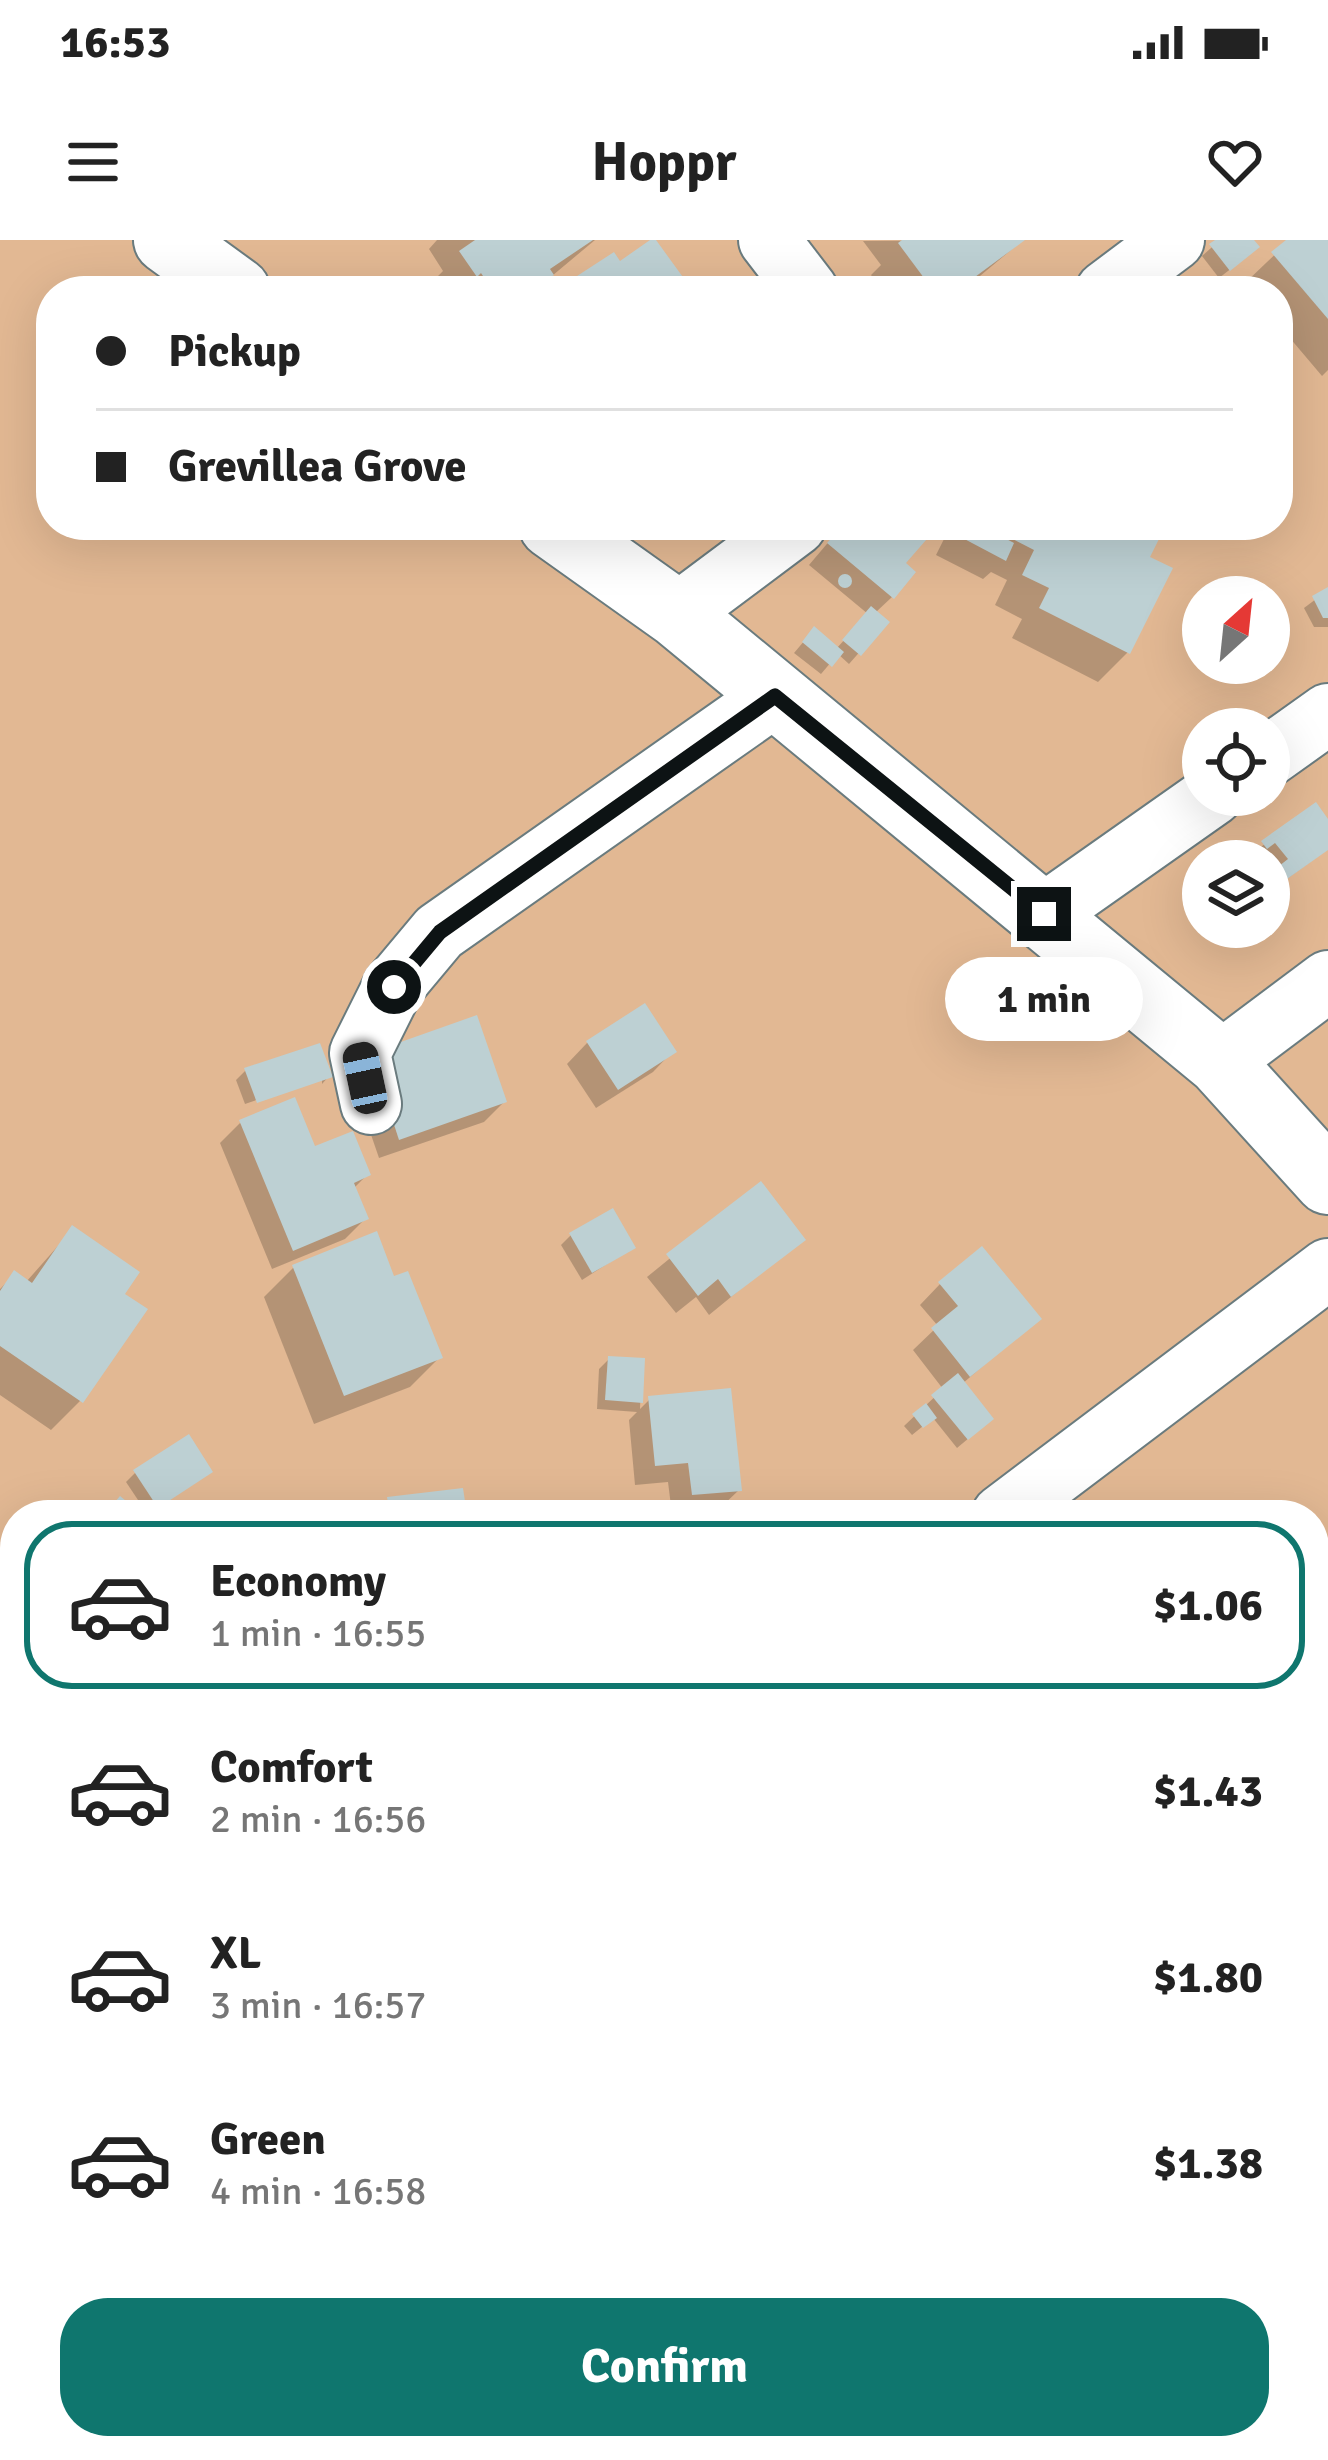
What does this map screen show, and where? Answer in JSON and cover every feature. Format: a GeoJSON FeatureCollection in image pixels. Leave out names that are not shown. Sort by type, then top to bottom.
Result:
{"type":"FeatureCollection","features":[{"type":"Feature","properties":{"kind":"street"},"geometry":{"type":"LineString","coordinates":[[167,240],[216,276]]}},
{"type":"Feature","properties":{"kind":"street"},"geometry":{"type":"LineString","coordinates":[[769,240],[797,276]]}},
{"type":"Feature","properties":{"kind":"street"},"geometry":{"type":"LineString","coordinates":[[1126,276],[1174,240]]}},
{"type":"Feature","properties":{"kind":"street"},"geometry":{"type":"LineString","coordinates":[[573,540],[677,614],[1220,1062],[1328,1181]]}},
{"type":"Feature","properties":{"kind":"street"},"geometry":{"type":"LineString","coordinates":[[677,614],[776,540]]}},
{"type":"Feature","properties":{"kind":"street"},"geometry":{"type":"LineString","coordinates":[[370,1104],[360,1053],[394,987],[440,932],[775,696]]}},
{"type":"Feature","properties":{"kind":"street"},"geometry":{"type":"LineString","coordinates":[[1290,740],[1328,714]]}},
{"type":"Feature","properties":{"kind":"street"},"geometry":{"type":"LineString","coordinates":[[1044,914],[1183,816]]}},
{"type":"Feature","properties":{"kind":"street"},"geometry":{"type":"LineString","coordinates":[[1220,1062],[1328,981]]}},
{"type":"Feature","properties":{"kind":"street"},"geometry":{"type":"LineString","coordinates":[[1022,1500],[1328,1269]]}},
{"type":"Feature","properties":{"kind":"shaded area"},"geometry":{"type":"Polygon","coordinates":[[[0,240],[1328,240],[1328,1500],[0,1500],[0,240]]]}},
{"type":"Feature","properties":{"kind":"building"},"geometry":{"type":"Polygon","coordinates":[[[475,240],[593,240],[550,269],[553,276],[476,276],[459,251],[475,240]]]}},
{"type":"Feature","properties":{"kind":"building"},"geometry":{"type":"Polygon","coordinates":[[[656,240],[682,276],[577,276],[614,252],[620,261],[656,240]]]}},
{"type":"Feature","properties":{"kind":"building"},"geometry":{"type":"Polygon","coordinates":[[[1025,240],[976,276],[923,276],[898,243],[1025,240]]]}},
{"type":"Feature","properties":{"kind":"building"},"geometry":{"type":"Polygon","coordinates":[[[1254,240],[1260,247],[1230,271],[1209,244],[1254,240]]]}},
{"type":"Feature","properties":{"kind":"building"},"geometry":{"type":"Polygon","coordinates":[[[1286,240],[1328,240],[1328,319],[1293,276],[1271,252],[1286,240]]]}},
{"type":"Feature","properties":{"kind":"building"},"geometry":{"type":"Polygon","coordinates":[[[926,540],[906,563],[916,572],[894,599],[827,543],[926,540]]]}},
{"type":"Feature","properties":{"kind":"building"},"geometry":{"type":"Polygon","coordinates":[[[966,540],[1008,540],[1014,543],[1006,561],[966,540]]]}},
{"type":"Feature","properties":{"kind":"building"},"geometry":{"type":"Polygon","coordinates":[[[1015,540],[1158,540],[1150,557],[1173,568],[1130,654],[1039,608],[1049,588],[1022,575],[1034,550],[1015,540]]]}},
{"type":"Feature","properties":{"kind":"building"},"geometry":{"type":"Polygon","coordinates":[[[845,574],[852,581],[845,588],[838,581],[845,574]]]}},
{"type":"Feature","properties":{"kind":"building"},"geometry":{"type":"Polygon","coordinates":[[[1328,587],[1328,618],[1323,618],[1312,596],[1328,587]]]}},
{"type":"Feature","properties":{"kind":"building"},"geometry":{"type":"Polygon","coordinates":[[[871,606],[890,622],[861,656],[842,640],[871,606]]]}},
{"type":"Feature","properties":{"kind":"building"},"geometry":{"type":"Polygon","coordinates":[[[814,626],[844,652],[832,667],[802,642],[814,626]]]}},
{"type":"Feature","properties":{"kind":"building"},"geometry":{"type":"Polygon","coordinates":[[[1316,802],[1328,819],[1328,850],[1290,877],[1290,840],[1262,840],[1316,802]]]}},
{"type":"Feature","properties":{"kind":"building"},"geometry":{"type":"Polygon","coordinates":[[[645,1003],[677,1052],[618,1090],[586,1041],[645,1003]]]}},
{"type":"Feature","properties":{"kind":"building"},"geometry":{"type":"Polygon","coordinates":[[[477,1015],[507,1102],[399,1140],[386,1100],[381,1049],[477,1015]]]}},
{"type":"Feature","properties":{"kind":"building"},"geometry":{"type":"Polygon","coordinates":[[[320,1043],[333,1077],[257,1103],[244,1068],[320,1043]]]}},
{"type":"Feature","properties":{"kind":"building"},"geometry":{"type":"Polygon","coordinates":[[[295,1097],[315,1146],[353,1131],[371,1175],[354,1183],[369,1219],[293,1251],[239,1120],[295,1097]]]}},
{"type":"Feature","properties":{"kind":"building"},"geometry":{"type":"Polygon","coordinates":[[[761,1181],[806,1240],[731,1297],[718,1279],[698,1296],[666,1254],[761,1181]]]}},
{"type":"Feature","properties":{"kind":"building"},"geometry":{"type":"Polygon","coordinates":[[[613,1208],[636,1248],[592,1273],[569,1233],[613,1208]]]}},
{"type":"Feature","properties":{"kind":"building"},"geometry":{"type":"Polygon","coordinates":[[[72,1225],[140,1272],[125,1294],[148,1309],[83,1403],[0,1346],[0,1291],[14,1270],[32,1283],[72,1225]]]}},
{"type":"Feature","properties":{"kind":"building"},"geometry":{"type":"Polygon","coordinates":[[[377,1231],[394,1276],[408,1271],[443,1358],[344,1396],[292,1265],[377,1231]]]}},
{"type":"Feature","properties":{"kind":"building"},"geometry":{"type":"Polygon","coordinates":[[[982,1246],[1042,1319],[970,1377],[931,1328],[958,1306],[938,1282],[982,1246]]]}},
{"type":"Feature","properties":{"kind":"building"},"geometry":{"type":"Polygon","coordinates":[[[608,1356],[645,1358],[643,1403],[605,1400],[608,1356]]]}},
{"type":"Feature","properties":{"kind":"building"},"geometry":{"type":"Polygon","coordinates":[[[958,1373],[994,1419],[968,1440],[931,1395],[958,1373]]]}},
{"type":"Feature","properties":{"kind":"building"},"geometry":{"type":"Polygon","coordinates":[[[731,1388],[742,1491],[692,1495],[688,1463],[655,1466],[648,1396],[731,1388]]]}},
{"type":"Feature","properties":{"kind":"building"},"geometry":{"type":"Polygon","coordinates":[[[926,1403],[937,1418],[923,1428],[912,1414],[926,1403]]]}},
{"type":"Feature","properties":{"kind":"building"},"geometry":{"type":"Polygon","coordinates":[[[189,1434],[213,1472],[170,1500],[153,1500],[133,1470],[189,1434]]]}},
{"type":"Feature","properties":{"kind":"building"},"geometry":{"type":"Polygon","coordinates":[[[463,1488],[465,1500],[388,1500],[463,1488]]]}},
{"type":"Feature","properties":{"kind":"route"},"geometry":{"type":"LineString","coordinates":[[394,987],[440,932],[775,696],[1044,914]]}}]}
